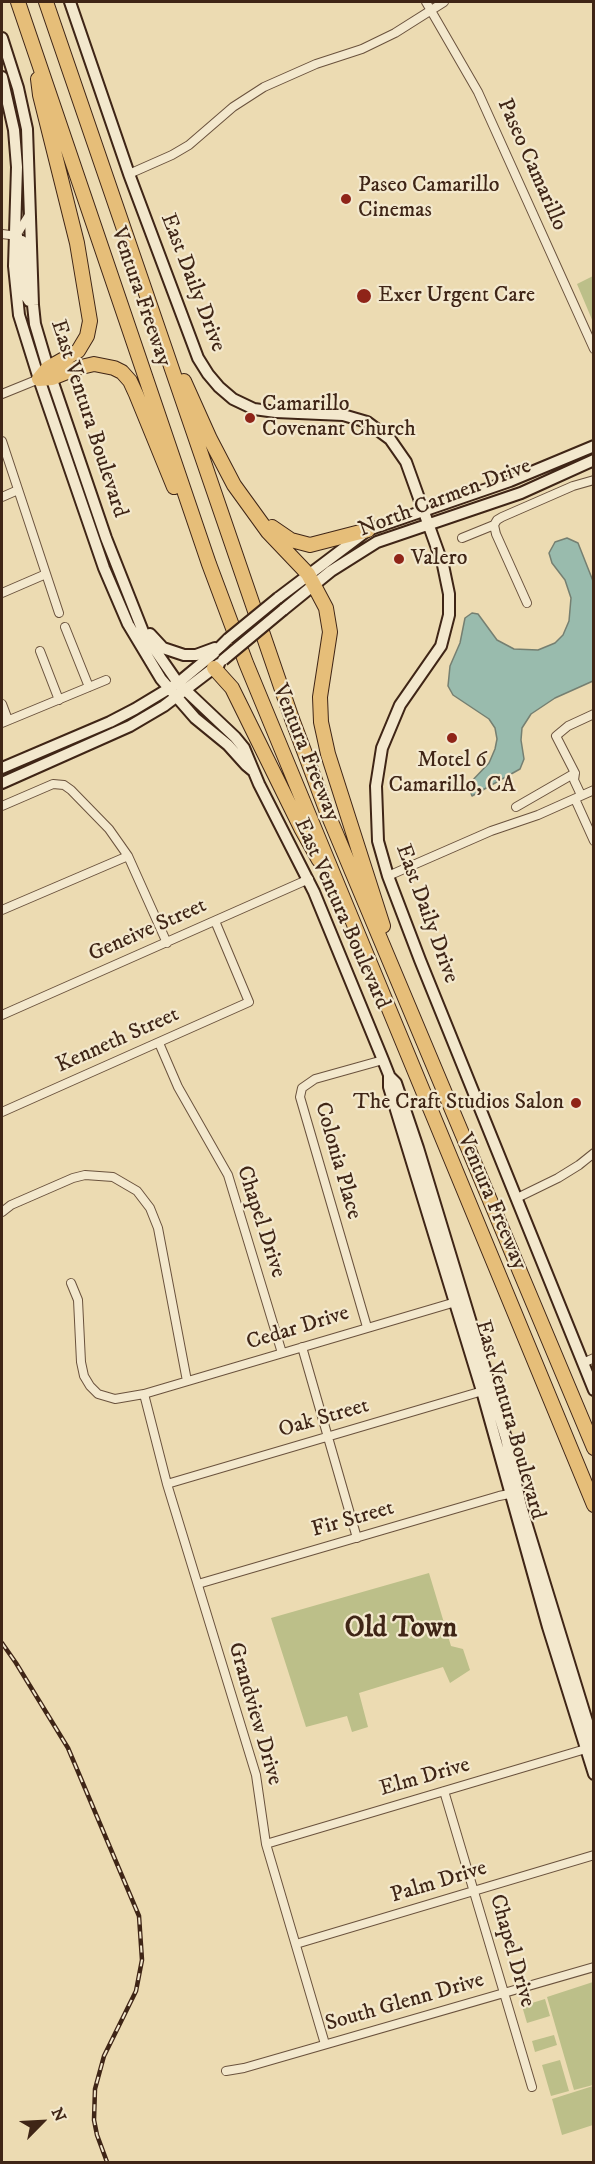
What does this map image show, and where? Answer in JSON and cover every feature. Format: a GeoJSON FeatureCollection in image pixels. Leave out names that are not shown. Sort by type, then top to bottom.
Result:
{"type":"FeatureCollection","features":[{"type":"Feature","properties":{"kind":"highway","name":"Ventura Freeway"},"geometry":{"type":"LineString","coordinates":[[18,2],[209,564],[246,663],[594,1505]]}},
{"type":"Feature","properties":{"kind":"highway","name":"Ventura Freeway"},"geometry":{"type":"LineString","coordinates":[[46,2],[292,719],[327,812],[594,1448]]}},
{"type":"Feature","properties":{"kind":"highway"},"geometry":{"type":"LineString","coordinates":[[36,56],[40,95],[77,243],[90,321],[87,336],[78,351],[46,375]]}},
{"type":"Feature","properties":{"kind":"highway"},"geometry":{"type":"LineString","coordinates":[[150,308],[222,464],[245,502],[268,532],[311,579],[326,608],[329,626],[320,697],[325,741],[380,912],[395,971]]}},
{"type":"Feature","properties":{"kind":"highway"},"geometry":{"type":"LineString","coordinates":[[46,375],[94,364],[114,368],[122,372],[130,381],[209,564]]}},
{"type":"Feature","properties":{"kind":"highway"},"geometry":{"type":"LineString","coordinates":[[261,520],[281,535],[304,544],[320,543],[368,530]]}},
{"type":"Feature","properties":{"kind":"highway"},"geometry":{"type":"LineString","coordinates":[[219,664],[301,828],[348,913]]}},
{"type":"Feature","properties":{"kind":"main road","name":"East Daily Drive"},"geometry":{"type":"LineString","coordinates":[[70,2],[129,174],[198,358],[213,381],[239,403],[262,411],[343,415],[374,426],[390,439],[401,453],[429,525],[447,579],[449,615],[441,646],[400,705],[382,748],[377,772],[378,841],[388,876],[420,960],[594,1390]]}},
{"type":"Feature","properties":{"kind":"main road","name":"East Ventura Boulevard"},"geometry":{"type":"LineString","coordinates":[[2,38],[18,88],[27,129],[33,305],[46,375],[112,587],[132,632],[177,690]]}},
{"type":"Feature","properties":{"kind":"main road","name":"East Ventura Boulevard"},"geometry":{"type":"LineString","coordinates":[[2,77],[11,112],[15,141],[18,238],[16,296],[19,315],[46,375],[134,611],[150,643],[195,718],[228,745],[252,770],[309,879],[383,1060],[487,1390],[514,1493],[591,1746],[594,1774]]}},
{"type":"Feature","properties":{"kind":"main road"},"geometry":{"type":"LineString","coordinates":[[18,238],[26,296],[33,305]]}},
{"type":"Feature","properties":{"kind":"main road","name":"North Carmen Drive"},"geometry":{"type":"LineString","coordinates":[[177,690],[219,664],[283,610],[311,579],[368,530],[510,481],[594,446]]}},
{"type":"Feature","properties":{"kind":"main road","name":"North Carmen Drive"},"geometry":{"type":"LineString","coordinates":[[177,690],[218,647],[278,598],[363,549],[403,532],[521,493],[594,459]]}},
{"type":"Feature","properties":{"kind":"main road"},"geometry":{"type":"LineString","coordinates":[[134,611],[154,640],[173,653],[184,656],[196,655],[218,647]]}},
{"type":"Feature","properties":{"kind":"main road"},"geometry":{"type":"LineString","coordinates":[[2,768],[110,722],[177,690]]}},
{"type":"Feature","properties":{"kind":"main road"},"geometry":{"type":"LineString","coordinates":[[2,783],[130,726],[177,690]]}},
{"type":"Feature","properties":{"kind":"street","name":"Paseo Camarillo"},"geometry":{"type":"LineString","coordinates":[[426,2],[478,92],[594,349]]}},
{"type":"Feature","properties":{"kind":"street"},"geometry":{"type":"LineString","coordinates":[[129,174],[189,145],[233,106],[264,87],[316,64],[362,49],[395,33],[444,2]]}},
{"type":"Feature","properties":{"kind":"street"},"geometry":{"type":"LineString","coordinates":[[2,234],[18,238],[30,213]]}},
{"type":"Feature","properties":{"kind":"street"},"geometry":{"type":"LineString","coordinates":[[2,394],[46,375]]}},
{"type":"Feature","properties":{"kind":"street"},"geometry":{"type":"LineString","coordinates":[[2,441],[59,614]]}},
{"type":"Feature","properties":{"kind":"street"},"geometry":{"type":"LineString","coordinates":[[527,603],[496,534],[497,520],[573,486],[594,480]]}},
{"type":"Feature","properties":{"kind":"street"},"geometry":{"type":"LineString","coordinates":[[2,497],[18,490]]}},
{"type":"Feature","properties":{"kind":"street"},"geometry":{"type":"LineString","coordinates":[[462,538],[495,525]]}},
{"type":"Feature","properties":{"kind":"street"},"geometry":{"type":"LineString","coordinates":[[2,593],[46,574]]}},
{"type":"Feature","properties":{"kind":"street"},"geometry":{"type":"LineString","coordinates":[[65,627],[80,661],[88,687]]}},
{"type":"Feature","properties":{"kind":"street"},"geometry":{"type":"LineString","coordinates":[[40,651],[59,700]]}},
{"type":"Feature","properties":{"kind":"street"},"geometry":{"type":"LineString","coordinates":[[2,704],[5,721],[106,680]]}},
{"type":"Feature","properties":{"kind":"street"},"geometry":{"type":"LineString","coordinates":[[594,714],[568,726],[556,736],[575,773],[574,780],[578,797],[594,842]]}},
{"type":"Feature","properties":{"kind":"street"},"geometry":{"type":"LineString","coordinates":[[516,807],[575,773]]}},
{"type":"Feature","properties":{"kind":"street"},"geometry":{"type":"LineString","coordinates":[[2,806],[58,783],[64,785],[109,829],[128,856],[167,943]]}},
{"type":"Feature","properties":{"kind":"street"},"geometry":{"type":"LineString","coordinates":[[388,876],[491,831],[527,819],[594,790]]}},
{"type":"Feature","properties":{"kind":"street"},"geometry":{"type":"LineString","coordinates":[[2,910],[128,856]]}},
{"type":"Feature","properties":{"kind":"street","name":"Geneive Street"},"geometry":{"type":"LineString","coordinates":[[2,1015],[309,879]]}},
{"type":"Feature","properties":{"kind":"street","name":"Kenneth Street"},"geometry":{"type":"LineString","coordinates":[[2,1112],[249,1002],[215,921]]}},
{"type":"Feature","properties":{"kind":"street","name":"Chapel Drive"},"geometry":{"type":"LineString","coordinates":[[159,1042],[178,1087],[231,1182],[282,1353]]}},
{"type":"Feature","properties":{"kind":"street","name":"Colonia Place"},"geometry":{"type":"LineString","coordinates":[[367,1328],[300,1097],[302,1088],[315,1079],[383,1060]]}},
{"type":"Feature","properties":{"kind":"street"},"geometry":{"type":"LineString","coordinates":[[517,1198],[558,1178],[594,1153]]}},
{"type":"Feature","properties":{"kind":"street"},"geometry":{"type":"LineString","coordinates":[[2,1212],[10,1205],[85,1174],[112,1177],[137,1191],[150,1208],[158,1228],[187,1381]]}},
{"type":"Feature","properties":{"kind":"street","name":"Cedar Drive"},"geometry":{"type":"LineString","coordinates":[[71,1283],[78,1300],[82,1369],[90,1386],[98,1394],[115,1399],[144,1394],[460,1300]]}},
{"type":"Feature","properties":{"kind":"street"},"geometry":{"type":"LineString","coordinates":[[302,1347],[357,1538]]}},
{"type":"Feature","properties":{"kind":"street"},"geometry":{"type":"LineString","coordinates":[[582,1363],[594,1358]]}},
{"type":"Feature","properties":{"kind":"street","name":"Oak Street"},"geometry":{"type":"LineString","coordinates":[[167,1484],[487,1390]]}},
{"type":"Feature","properties":{"kind":"street","name":"Grandview Drive"},"geometry":{"type":"LineString","coordinates":[[144,1394],[167,1484],[256,1775],[266,1844],[325,2044]]}},
{"type":"Feature","properties":{"kind":"street","name":"Fir Street"},"geometry":{"type":"LineString","coordinates":[[198,1584],[514,1493]]}},
{"type":"Feature","properties":{"kind":"street","name":"Elm Drive"},"geometry":{"type":"LineString","coordinates":[[266,1844],[591,1746]]}},
{"type":"Feature","properties":{"kind":"street","name":"Chapel Drive"},"geometry":{"type":"LineString","coordinates":[[444,1791],[532,2087]]}},
{"type":"Feature","properties":{"kind":"street","name":"Palm Drive"},"geometry":{"type":"LineString","coordinates":[[296,1944],[594,1855]]}},
{"type":"Feature","properties":{"kind":"street","name":"South Glenn Drive"},"geometry":{"type":"LineString","coordinates":[[226,2071],[244,2068],[594,1967]]}},
{"type":"Feature","properties":{"kind":"green space"},"geometry":{"type":"Polygon","coordinates":[[[593,276],[593,322],[577,284],[593,276]]]}},
{"type":"Feature","properties":{"kind":"green space"},"geometry":{"type":"Polygon","coordinates":[[[429,1573],[451,1646],[463,1649],[470,1670],[450,1683],[443,1667],[359,1693],[368,1727],[352,1732],[347,1716],[306,1727],[271,1618],[429,1573]]]}},
{"type":"Feature","properties":{"kind":"green space"},"geometry":{"type":"Polygon","coordinates":[[[593,1982],[593,2085],[574,2090],[547,1997],[593,1982]]]}},
{"type":"Feature","properties":{"kind":"green space"},"geometry":{"type":"Polygon","coordinates":[[[545,1999],[550,2016],[527,2023],[522,2006],[545,1999]]]}},
{"type":"Feature","properties":{"kind":"green space"},"geometry":{"type":"Polygon","coordinates":[[[554,2035],[557,2045],[535,2052],[532,2041],[554,2035]]]}},
{"type":"Feature","properties":{"kind":"green space"},"geometry":{"type":"Polygon","coordinates":[[[560,2060],[569,2091],[551,2096],[542,2065],[560,2060]]]}},
{"type":"Feature","properties":{"kind":"green space"},"geometry":{"type":"Polygon","coordinates":[[[593,2086],[593,2125],[562,2135],[552,2099],[593,2086]]]}},
{"type":"Feature","properties":{"kind":"shaded area"},"geometry":{"type":"Polygon","coordinates":[[[567,538],[578,543],[593,581],[593,681],[555,698],[531,714],[522,728],[524,759],[520,769],[472,796],[468,785],[489,763],[497,739],[495,728],[489,719],[453,695],[448,686],[450,666],[460,643],[465,618],[472,613],[478,614],[497,640],[514,649],[538,650],[555,643],[563,635],[569,621],[571,598],[565,580],[552,563],[549,553],[555,542],[567,538]]]}},
{"type":"Feature","properties":{"kind":"railway"},"geometry":{"type":"LineString","coordinates":[[2,1643],[68,1748],[139,1916],[142,1960],[136,1991],[104,2056],[95,2089],[94,2120],[107,2162]]}},
{"type":"Feature","properties":{"kind":"place","name":"Paseo Camarillo Cinemas"},"geometry":{"type":"Point","coordinates":[346,199]}},
{"type":"Feature","properties":{"kind":"place","name":"Exer Urgent Care"},"geometry":{"type":"Point","coordinates":[364,296]}},
{"type":"Feature","properties":{"kind":"place","name":"Camarillo Covenant Church"},"geometry":{"type":"Point","coordinates":[250,418]}},
{"type":"Feature","properties":{"kind":"place","name":"Valero"},"geometry":{"type":"Point","coordinates":[399,559]}},
{"type":"Feature","properties":{"kind":"place","name":"Motel 6 Camarillo, CA"},"geometry":{"type":"Point","coordinates":[452,738]}},
{"type":"Feature","properties":{"kind":"place","name":"The Craft Studios Salon"},"geometry":{"type":"Point","coordinates":[576,1103]}},
{"type":"Feature","properties":{"kind":"district","name":"Old Town"},"geometry":{"type":"Point","coordinates":[401,1630]}}]}
